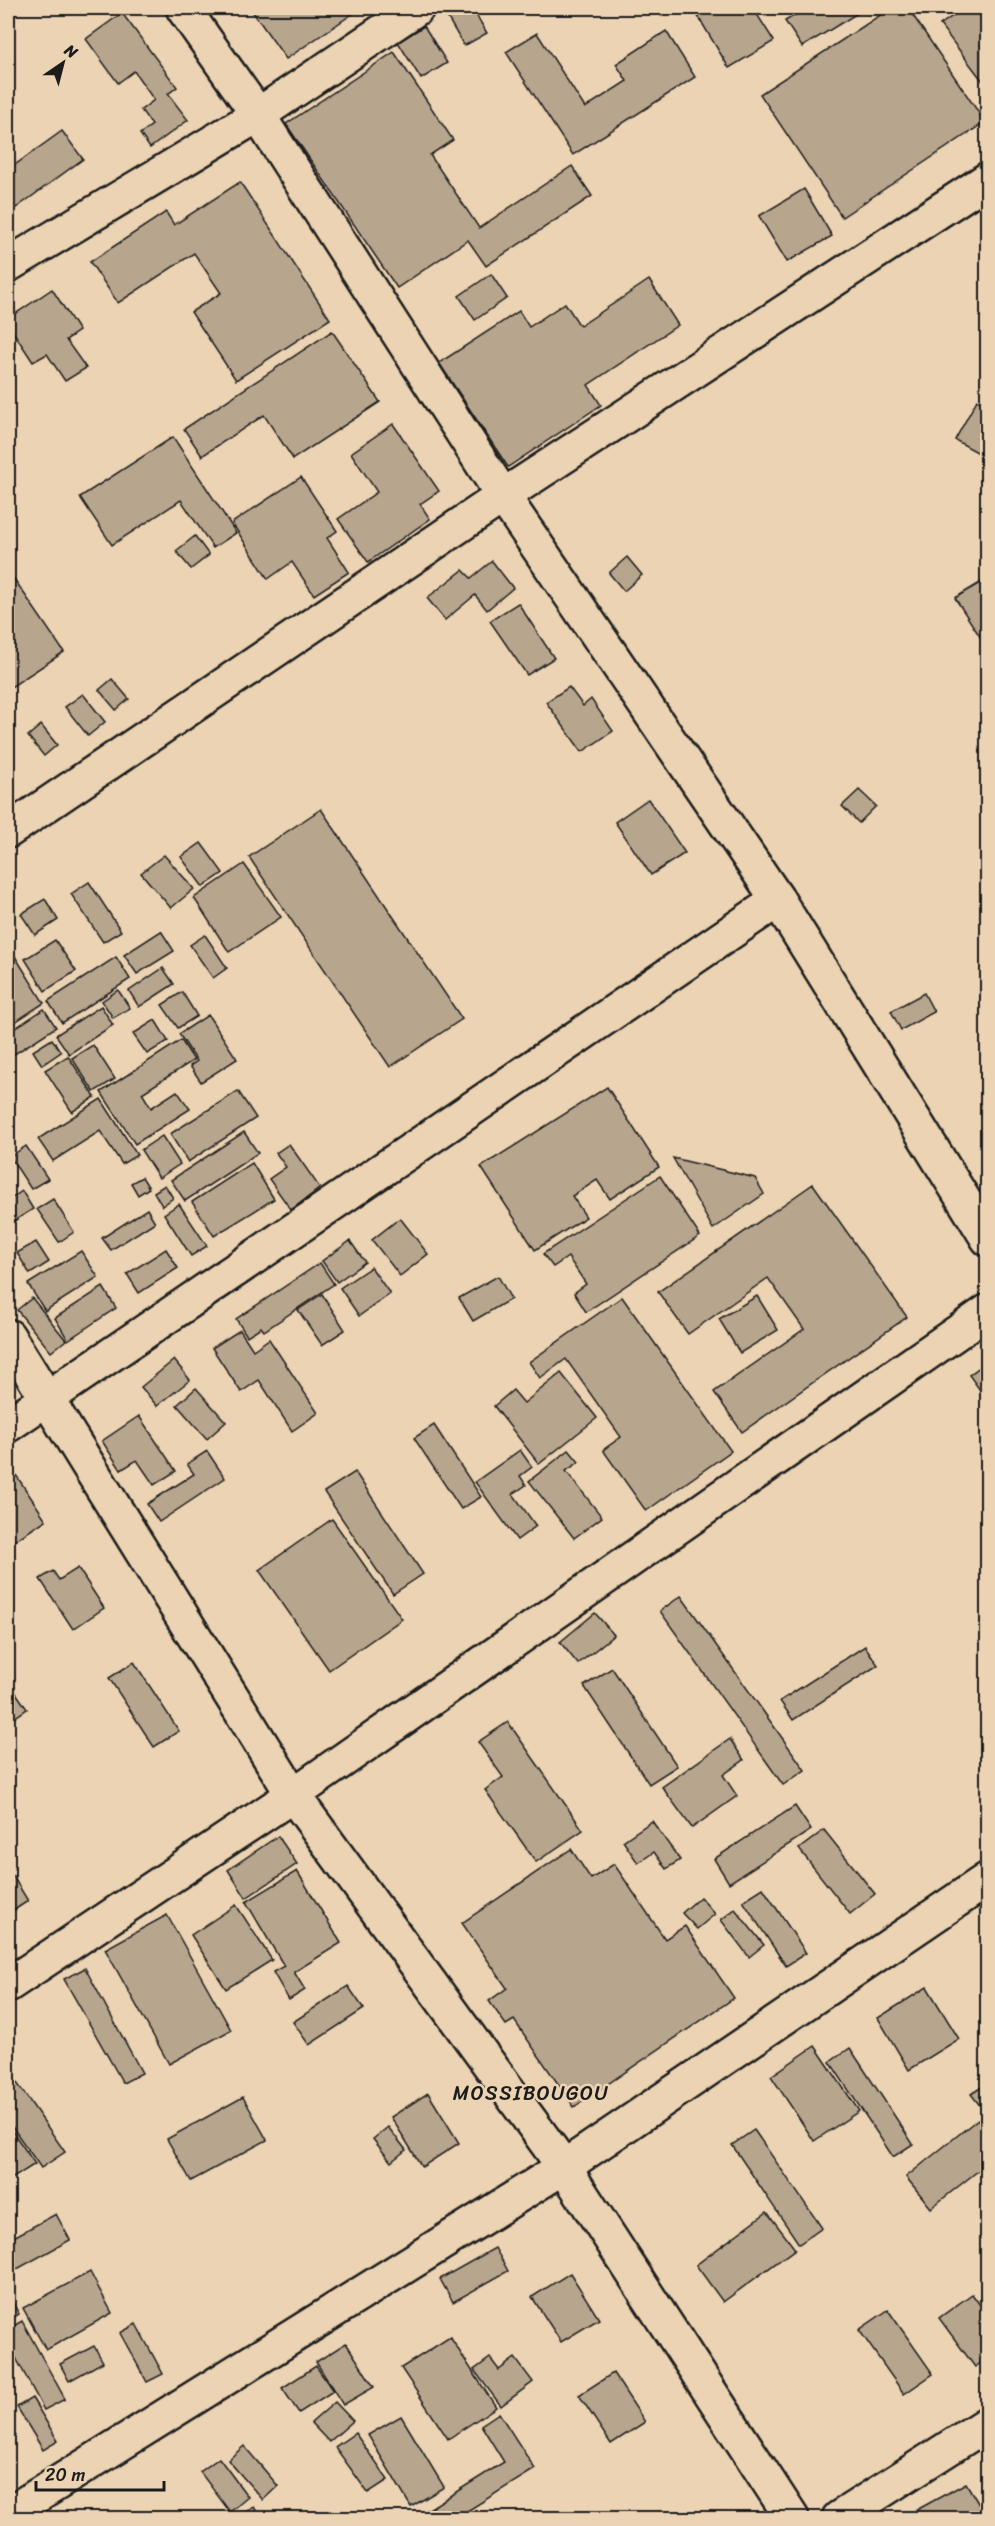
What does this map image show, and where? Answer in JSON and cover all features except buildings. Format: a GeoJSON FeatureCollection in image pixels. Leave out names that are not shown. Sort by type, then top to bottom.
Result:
{"type":"FeatureCollection","features":[{"type":"Feature","properties":{"kind":"street"},"geometry":{"type":"LineString","coordinates":[[183,8],[258,115],[502,496],[778,900],[987,1239]]}},
{"type":"Feature","properties":{"kind":"street"},"geometry":{"type":"LineString","coordinates":[[8,265],[258,115],[417,8]]}},
{"type":"Feature","properties":{"kind":"street"},"geometry":{"type":"LineString","coordinates":[[8,831],[502,496],[987,179]]}},
{"type":"Feature","properties":{"kind":"street"},"geometry":{"type":"LineString","coordinates":[[8,1425],[778,900]]}},
{"type":"Feature","properties":{"kind":"street"},"geometry":{"type":"LineString","coordinates":[[8,1984],[293,1795],[987,1311]]}},
{"type":"Feature","properties":{"kind":"street"},"geometry":{"type":"LineString","coordinates":[[8,1336],[293,1795],[564,2167],[792,2518]]}},
{"type":"Feature","properties":{"kind":"street"},"geometry":{"type":"LineString","coordinates":[[8,2514],[564,2167],[987,1879]]}},
{"type":"Feature","properties":{"kind":"street"},"geometry":{"type":"LineString","coordinates":[[838,2518],[987,2423]]}},
{"type":"Feature","properties":{"kind":"district","name":"MOSSIBOUGOU"},"geometry":{"type":"Point","coordinates":[531,2093]}}]}
